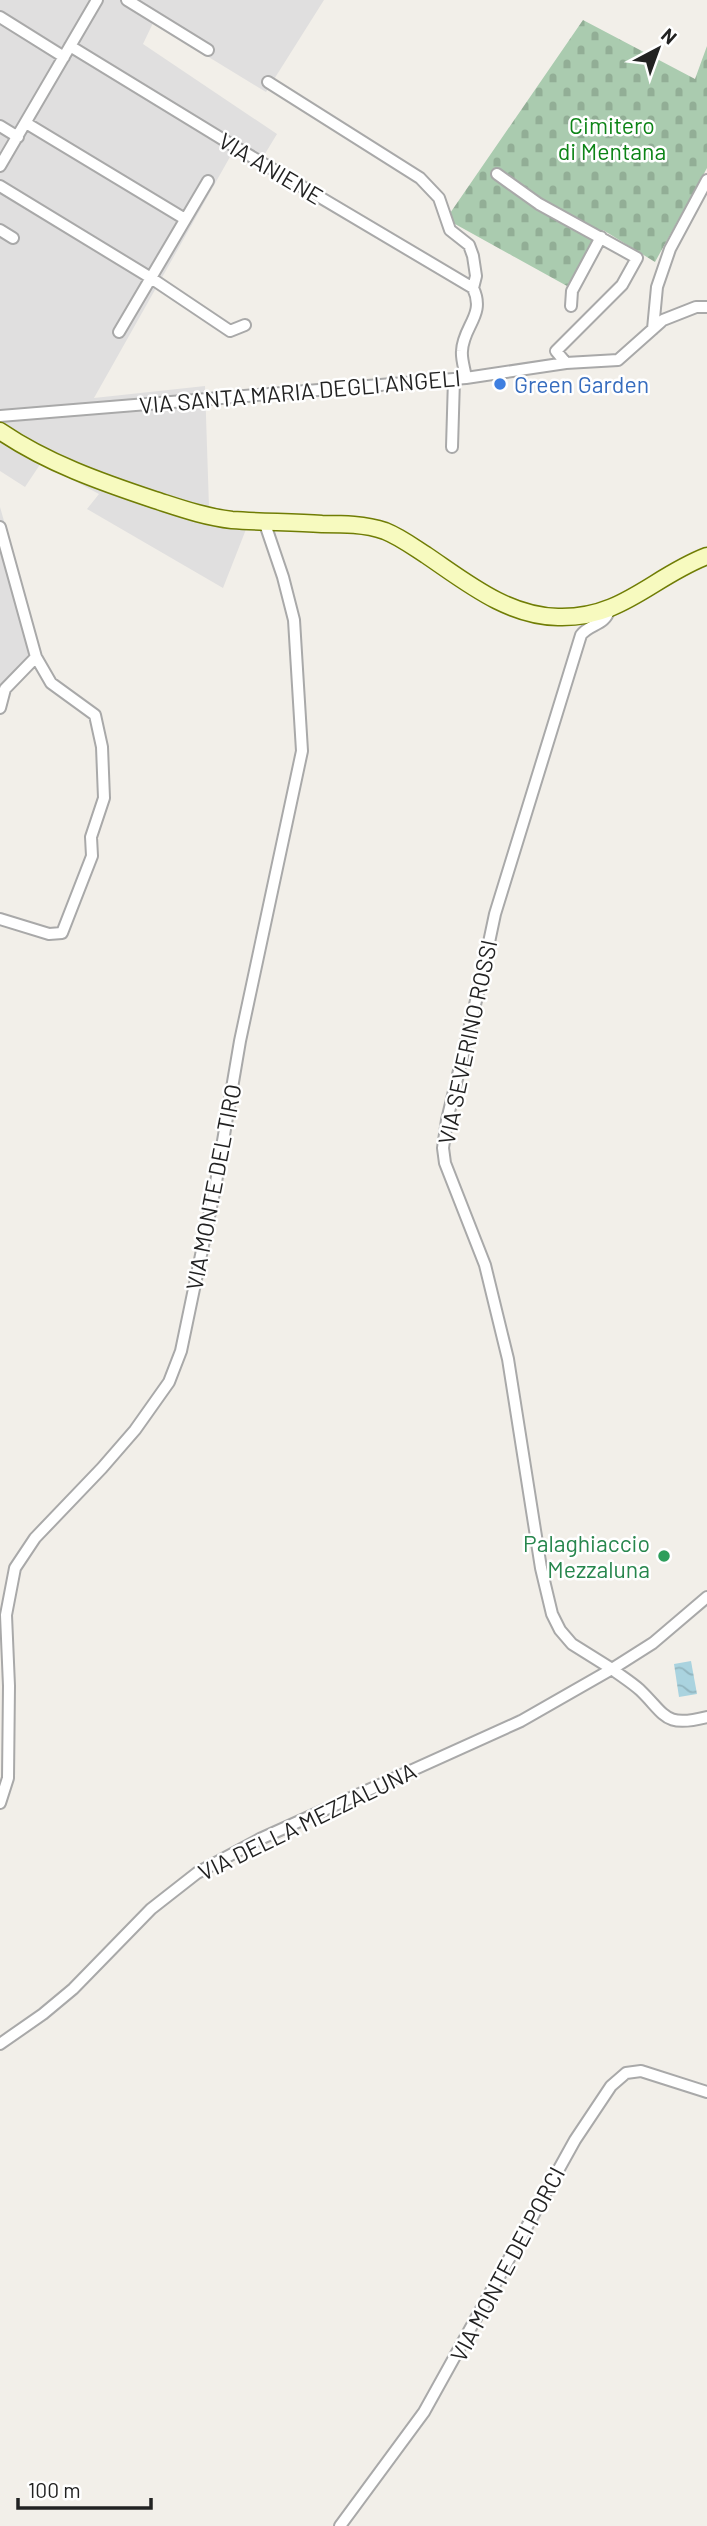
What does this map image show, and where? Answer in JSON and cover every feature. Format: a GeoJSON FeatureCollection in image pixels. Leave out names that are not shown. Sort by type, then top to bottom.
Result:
{"type":"FeatureCollection","features":[{"type":"Feature","properties":{"kind":"street"},"geometry":{"type":"LineString","coordinates":[[0,166],[97,0]]}},
{"type":"Feature","properties":{"kind":"street"},"geometry":{"type":"LineString","coordinates":[[127,0],[208,50]]}},
{"type":"Feature","properties":{"kind":"street"},"geometry":{"type":"LineString","coordinates":[[0,17],[64,57]]}},
{"type":"Feature","properties":{"kind":"street","name":"VIA ANIENE"},"geometry":{"type":"LineString","coordinates":[[70,46],[473,288]]}},
{"type":"Feature","properties":{"kind":"street"},"geometry":{"type":"LineString","coordinates":[[268,82],[420,178],[439,198],[450,230],[469,245],[473,256],[476,276],[473,288],[478,307],[461,350],[466,378]]}},
{"type":"Feature","properties":{"kind":"street"},"geometry":{"type":"LineString","coordinates":[[26,123],[185,219]]}},
{"type":"Feature","properties":{"kind":"street"},"geometry":{"type":"LineString","coordinates":[[0,126],[18,137]]}},
{"type":"Feature","properties":{"kind":"street"},"geometry":{"type":"LineString","coordinates":[[497,174],[539,204],[637,258],[622,285],[555,351],[566,363]]}},
{"type":"Feature","properties":{"kind":"street"},"geometry":{"type":"LineString","coordinates":[[653,329],[657,287],[670,249],[707,180]]}},
{"type":"Feature","properties":{"kind":"street"},"geometry":{"type":"LineString","coordinates":[[119,332],[208,181]]}},
{"type":"Feature","properties":{"kind":"street"},"geometry":{"type":"LineString","coordinates":[[0,187],[150,278],[230,331],[245,325]]}},
{"type":"Feature","properties":{"kind":"street"},"geometry":{"type":"LineString","coordinates":[[0,230],[13,238]]}},
{"type":"Feature","properties":{"kind":"street"},"geometry":{"type":"LineString","coordinates":[[571,306],[572,291],[601,237]]}},
{"type":"Feature","properties":{"kind":"street","name":"VIA SANTA MARIA DEGLI ANGELI"},"geometry":{"type":"LineString","coordinates":[[0,416],[466,378],[566,363],[618,360],[663,320],[696,307],[707,307]]}},
{"type":"Feature","properties":{"kind":"street"},"geometry":{"type":"LineString","coordinates":[[452,447],[454,379]]}},
{"type":"Feature","properties":{"kind":"street"},"geometry":{"type":"LineString","coordinates":[[0,431],[55,462],[120,488],[217,518],[351,525],[383,530],[493,599],[534,615],[566,617],[609,610],[630,600],[676,569],[707,555]]}},
{"type":"Feature","properties":{"kind":"street","name":"VIA MONTE DEL TIRO"},"geometry":{"type":"LineString","coordinates":[[0,1803],[8,1778],[9,1686],[6,1634],[13,1574],[18,1561],[35,1538],[135,1430],[170,1381],[181,1350],[215,1188],[240,1041],[302,751],[294,621],[283,577],[264,521]]}},
{"type":"Feature","properties":{"kind":"street"},"geometry":{"type":"LineString","coordinates":[[0,527],[36,657],[51,684],[95,715],[102,747],[104,798],[91,837],[92,856],[62,933],[49,934],[0,919]]}},
{"type":"Feature","properties":{"kind":"street","name":"VIA SEVERINO ROSSI"},"geometry":{"type":"LineString","coordinates":[[609,610],[604,620],[580,635],[528,802],[495,914],[448,1114],[443,1150],[445,1163],[487,1273],[510,1369],[541,1568],[552,1614],[560,1630],[572,1644],[612,1669]]}},
{"type":"Feature","properties":{"kind":"street"},"geometry":{"type":"LineString","coordinates":[[0,708],[5,689],[36,657]]}},
{"type":"Feature","properties":{"kind":"street","name":"VIA DELLA MEZZALUNA"},"geometry":{"type":"LineString","coordinates":[[0,2044],[73,1989],[151,1909],[197,1873],[231,1852],[530,1716],[653,1643],[707,1597]]}},
{"type":"Feature","properties":{"kind":"street"},"geometry":{"type":"LineString","coordinates":[[612,1669],[640,1690],[666,1717],[687,1721],[707,1717]]}},
{"type":"Feature","properties":{"kind":"street","name":"VIA MONTE DEI PORCI"},"geometry":{"type":"LineString","coordinates":[[340,2526],[424,2412],[575,2140],[611,2086],[622,2075],[641,2071],[707,2092]]}},
{"type":"Feature","properties":{"kind":"shaded area"},"geometry":{"type":"Polygon","coordinates":[[[0,0],[324,0],[266,92],[153,23],[143,44],[277,134],[260,162],[235,148],[94,398],[205,386],[209,507],[252,514],[223,588],[87,509],[99,494],[41,463],[25,487],[0,471],[0,0]]]}},
{"type":"Feature","properties":{"kind":"shaded area"},"geometry":{"type":"Polygon","coordinates":[[[0,507],[42,654],[9,688],[0,684],[0,507]]]}},
{"type":"Feature","properties":{"kind":"green space","name":"Cimitero di Mentana"},"geometry":{"type":"Polygon","coordinates":[[[583,20],[695,79],[707,46],[707,168],[655,262],[603,230],[567,286],[446,219],[583,20]]]}},
{"type":"Feature","properties":{"kind":"water"},"geometry":{"type":"Polygon","coordinates":[[[691,1661],[697,1694],[679,1697],[674,1664],[691,1661]]]}},
{"type":"Feature","properties":{"kind":"place","name":"Green Garden"},"geometry":{"type":"Point","coordinates":[500,384]}},
{"type":"Feature","properties":{"kind":"place","name":"Palaghiaccio Mezzaluna"},"geometry":{"type":"Point","coordinates":[664,1556]}}]}
